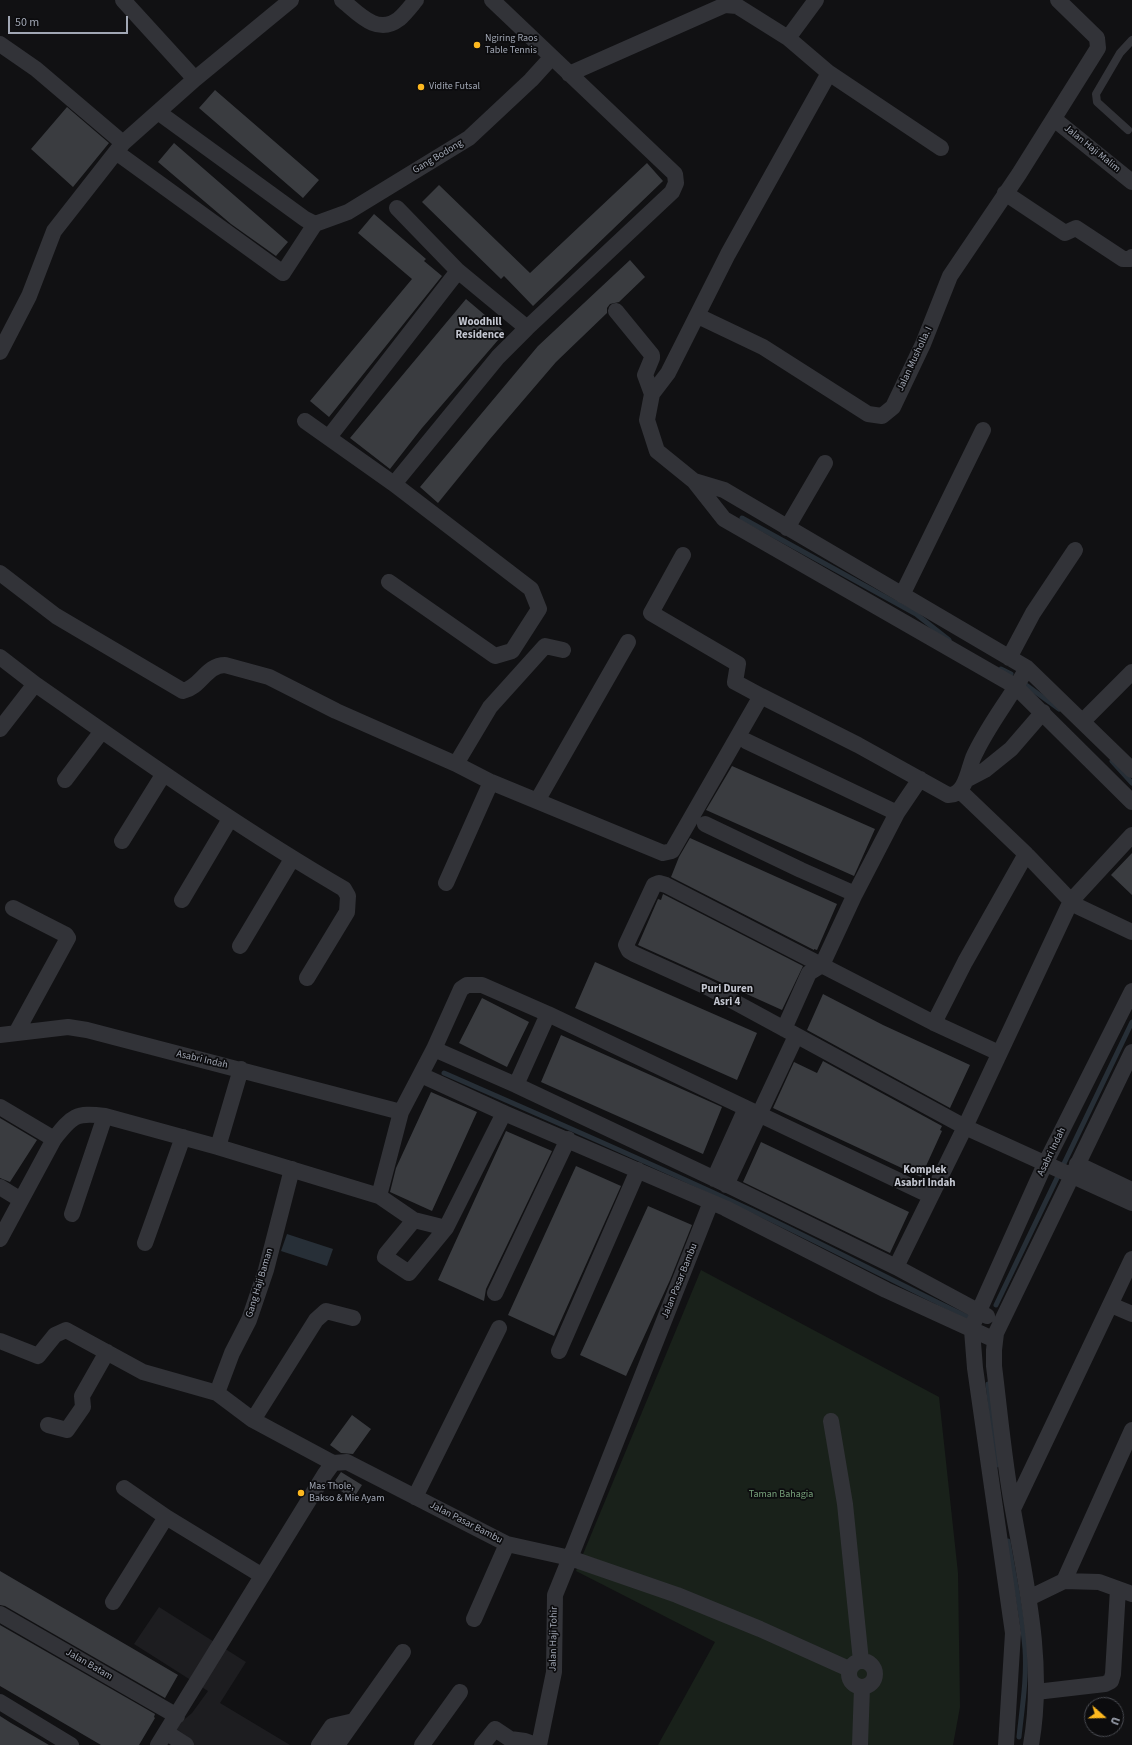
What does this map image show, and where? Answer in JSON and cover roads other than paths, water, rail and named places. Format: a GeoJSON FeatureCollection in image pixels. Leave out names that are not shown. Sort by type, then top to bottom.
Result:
{"type":"FeatureCollection","features":[{"type":"Feature","properties":{"kind":"street"},"geometry":{"type":"LineString","coordinates":[[123,0],[194,78]]}},
{"type":"Feature","properties":{"kind":"street"},"geometry":{"type":"LineString","coordinates":[[0,352],[28,296],[54,231],[119,148],[194,78],[291,0]]}},
{"type":"Feature","properties":{"kind":"street"},"geometry":{"type":"LineString","coordinates":[[342,0],[370,24],[385,26],[399,20],[416,0]]}},
{"type":"Feature","properties":{"kind":"street"},"geometry":{"type":"LineString","coordinates":[[394,484],[498,357],[672,192],[676,183],[675,174],[551,58],[492,0]]}},
{"type":"Feature","properties":{"kind":"street"},"geometry":{"type":"LineString","coordinates":[[788,38],[816,0]]}},
{"type":"Feature","properties":{"kind":"street","name":"Jalan Haji Malim"},"geometry":{"type":"LineString","coordinates":[[1058,0],[1097,38],[1098,48],[1054,119],[1132,182]]}},
{"type":"Feature","properties":{"kind":"street"},"geometry":{"type":"LineString","coordinates":[[569,74],[725,5],[736,6],[788,38],[829,72],[941,148]]}},
{"type":"Feature","properties":{"kind":"street"},"geometry":{"type":"LineString","coordinates":[[0,44],[36,69],[119,148],[283,273],[310,222],[158,112]]}},
{"type":"Feature","properties":{"kind":"street","name":"Gang Bodong"},"geometry":{"type":"LineString","coordinates":[[310,222],[348,212],[469,138],[532,80],[551,58]]}},
{"type":"Feature","properties":{"kind":"street"},"geometry":{"type":"LineString","coordinates":[[829,72],[728,254],[668,373],[652,394],[647,420],[658,451],[694,481],[724,519],[1015,686],[1043,712],[1132,802]]}},
{"type":"Feature","properties":{"kind":"street","name":"Jalan Musholla. I"},"geometry":{"type":"LineString","coordinates":[[698,316],[763,347],[868,414],[882,416],[893,407],[923,344],[950,276],[1054,119]]}},
{"type":"Feature","properties":{"kind":"street"},"geometry":{"type":"LineString","coordinates":[[1005,193],[1065,233],[1076,228],[1123,259],[1130,259],[1132,257]]}},
{"type":"Feature","properties":{"kind":"street"},"geometry":{"type":"LineString","coordinates":[[397,208],[458,272],[527,328]]}},
{"type":"Feature","properties":{"kind":"street"},"geometry":{"type":"LineString","coordinates":[[329,437],[458,272]]}},
{"type":"Feature","properties":{"kind":"street"},"geometry":{"type":"LineString","coordinates":[[616,311],[652,356],[645,375],[652,394]]}},
{"type":"Feature","properties":{"kind":"street"},"geometry":{"type":"LineString","coordinates":[[305,421],[394,484],[531,589],[539,609],[512,651],[495,656],[389,582]]}},
{"type":"Feature","properties":{"kind":"street"},"geometry":{"type":"LineString","coordinates":[[902,595],[983,430]]}},
{"type":"Feature","properties":{"kind":"street"},"geometry":{"type":"LineString","coordinates":[[787,528],[825,463]]}},
{"type":"Feature","properties":{"kind":"street"},"geometry":{"type":"LineString","coordinates":[[694,481],[724,490],[1026,668],[1083,721],[1132,770]]}},
{"type":"Feature","properties":{"kind":"street"},"geometry":{"type":"LineString","coordinates":[[1009,658],[1033,613],[1074,550]]}},
{"type":"Feature","properties":{"kind":"street"},"geometry":{"type":"LineString","coordinates":[[683,555],[651,613],[738,664],[736,682],[858,744],[948,795],[953,796],[963,786],[1012,749],[1043,712]]}},
{"type":"Feature","properties":{"kind":"street"},"geometry":{"type":"LineString","coordinates":[[0,572],[56,616],[183,691],[191,689],[212,668],[219,665],[225,665],[269,677],[336,711],[456,764],[491,782],[663,854],[672,852],[761,696]]}},
{"type":"Feature","properties":{"kind":"street"},"geometry":{"type":"LineString","coordinates":[[537,801],[628,642]]}},
{"type":"Feature","properties":{"kind":"street"},"geometry":{"type":"LineString","coordinates":[[456,764],[490,707],[545,646],[563,650]]}},
{"type":"Feature","properties":{"kind":"street"},"geometry":{"type":"LineString","coordinates":[[0,657],[35,684],[163,775],[292,859],[344,889],[348,896],[347,912],[307,978]]}},
{"type":"Feature","properties":{"kind":"street"},"geometry":{"type":"LineString","coordinates":[[963,786],[974,757],[991,724],[1026,668]]}},
{"type":"Feature","properties":{"kind":"street"},"geometry":{"type":"LineString","coordinates":[[1083,721],[1132,672]]}},
{"type":"Feature","properties":{"kind":"street"},"geometry":{"type":"LineString","coordinates":[[0,729],[35,684]]}},
{"type":"Feature","properties":{"kind":"street"},"geometry":{"type":"LineString","coordinates":[[65,780],[102,731]]}},
{"type":"Feature","properties":{"kind":"street"},"geometry":{"type":"LineString","coordinates":[[746,741],[897,813]]}},
{"type":"Feature","properties":{"kind":"street"},"geometry":{"type":"LineString","coordinates":[[122,841],[163,775]]}},
{"type":"Feature","properties":{"kind":"street"},"geometry":{"type":"LineString","coordinates":[[822,965],[855,894],[897,813],[920,779]]}},
{"type":"Feature","properties":{"kind":"street"},"geometry":{"type":"LineString","coordinates":[[446,883],[491,782]]}},
{"type":"Feature","properties":{"kind":"street"},"geometry":{"type":"LineString","coordinates":[[963,786],[1071,902],[1132,932]]}},
{"type":"Feature","properties":{"kind":"street"},"geometry":{"type":"LineString","coordinates":[[182,900],[230,819]]}},
{"type":"Feature","properties":{"kind":"street"},"geometry":{"type":"LineString","coordinates":[[705,824],[855,894]]}},
{"type":"Feature","properties":{"kind":"street"},"geometry":{"type":"LineString","coordinates":[[896,1267],[1071,902],[1132,835]]}},
{"type":"Feature","properties":{"kind":"street"},"geometry":{"type":"LineString","coordinates":[[934,1023],[965,962],[1026,854]]}},
{"type":"Feature","properties":{"kind":"street"},"geometry":{"type":"LineString","coordinates":[[240,946],[292,859]]}},
{"type":"Feature","properties":{"kind":"street"},"geometry":{"type":"LineString","coordinates":[[999,1053],[934,1023],[666,884],[659,883],[654,885],[626,945],[629,951],[709,988],[964,1126],[1062,1168],[1132,1203]]}},
{"type":"Feature","properties":{"kind":"street"},"geometry":{"type":"LineString","coordinates":[[8,1034],[68,938],[66,935],[13,908]]}},
{"type":"Feature","properties":{"kind":"street","name":"Jalan Pasar Bambu"},"geometry":{"type":"LineString","coordinates":[[333,1463],[347,1462],[507,1544],[570,1558],[724,1194],[753,1111],[790,1032],[809,973],[822,965]]}},
{"type":"Feature","properties":{"kind":"street"},"geometry":{"type":"LineString","coordinates":[[379,1196],[401,1112],[434,1049],[461,989],[466,985],[482,985],[548,1014],[931,1196]]}},
{"type":"Feature","properties":{"kind":"street","name":"Asabri Indah"},"geometry":{"type":"LineString","coordinates":[[976,1319],[1062,1168],[1132,991]]}},
{"type":"Feature","properties":{"kind":"street"},"geometry":{"type":"LineString","coordinates":[[516,1085],[548,1014]]}},
{"type":"Feature","properties":{"kind":"street","name":"Asabri Indah"},"geometry":{"type":"LineString","coordinates":[[8,1034],[68,1028],[88,1030],[401,1112]]}},
{"type":"Feature","properties":{"kind":"street"},"geometry":{"type":"LineString","coordinates":[[434,1049],[516,1085],[724,1194],[886,1290],[976,1319],[1000,1322]]}},
{"type":"Feature","properties":{"kind":"street"},"geometry":{"type":"LineString","coordinates":[[1031,1745],[1036,1692],[1035,1640],[1005,1461],[994,1366],[995,1340],[1000,1322],[1062,1168],[1132,1052]]}},
{"type":"Feature","properties":{"kind":"street"},"geometry":{"type":"LineString","coordinates":[[218,1147],[241,1069]]}},
{"type":"Feature","properties":{"kind":"street"},"geometry":{"type":"LineString","coordinates":[[421,1075],[504,1113],[638,1170],[724,1194],[896,1267],[976,1319],[995,1340]]}},
{"type":"Feature","properties":{"kind":"street"},"geometry":{"type":"LineString","coordinates":[[0,1107],[54,1139]]}},
{"type":"Feature","properties":{"kind":"street"},"geometry":{"type":"LineString","coordinates":[[0,1239],[54,1139],[73,1118],[86,1113],[105,1116],[183,1137],[379,1196],[414,1220],[446,1228]]}},
{"type":"Feature","properties":{"kind":"street"},"geometry":{"type":"LineString","coordinates":[[414,1220],[385,1257],[409,1273],[446,1228],[504,1113]]}},
{"type":"Feature","properties":{"kind":"street"},"geometry":{"type":"LineString","coordinates":[[72,1214],[105,1116]]}},
{"type":"Feature","properties":{"kind":"street"},"geometry":{"type":"LineString","coordinates":[[145,1243],[183,1137]]}},
{"type":"Feature","properties":{"kind":"street"},"geometry":{"type":"LineString","coordinates":[[495,1293],[568,1139]]}},
{"type":"Feature","properties":{"kind":"street"},"geometry":{"type":"LineString","coordinates":[[1062,1168],[1132,1190]]}},
{"type":"Feature","properties":{"kind":"street","name":"Gang Haji Baman"},"geometry":{"type":"LineString","coordinates":[[217,1393],[232,1353],[252,1313],[266,1270],[292,1169]]}},
{"type":"Feature","properties":{"kind":"street"},"geometry":{"type":"LineString","coordinates":[[559,1351],[638,1170]]}},
{"type":"Feature","properties":{"kind":"street"},"geometry":{"type":"LineString","coordinates":[[0,1188],[21,1200]]}},
{"type":"Feature","properties":{"kind":"street"},"geometry":{"type":"LineString","coordinates":[[1013,1509],[1132,1259]]}},
{"type":"Feature","properties":{"kind":"street"},"geometry":{"type":"LineString","coordinates":[[1111,1305],[1132,1314]]}},
{"type":"Feature","properties":{"kind":"street"},"geometry":{"type":"LineString","coordinates":[[253,1420],[316,1320],[326,1312],[353,1318]]}},
{"type":"Feature","properties":{"kind":"street"},"geometry":{"type":"LineString","coordinates":[[976,1319],[975,1368],[1013,1633],[1006,1745]]}},
{"type":"Feature","properties":{"kind":"street"},"geometry":{"type":"LineString","coordinates":[[415,1497],[499,1328]]}},
{"type":"Feature","properties":{"kind":"street"},"geometry":{"type":"LineString","coordinates":[[0,1341],[38,1356],[55,1335],[66,1330],[144,1372],[217,1393],[253,1420],[333,1463],[324,1474],[261,1575],[162,1739],[186,1745]]}},
{"type":"Feature","properties":{"kind":"street"},"geometry":{"type":"LineString","coordinates":[[48,1425],[67,1430],[83,1407],[82,1396],[107,1352]]}},
{"type":"Feature","properties":{"kind":"street"},"geometry":{"type":"LineString","coordinates":[[570,1558],[677,1595],[760,1629],[855,1665],[871,1664],[875,1674],[871,1683],[862,1687],[853,1684],[850,1680],[855,1665],[845,1504],[831,1421]]}},
{"type":"Feature","properties":{"kind":"street"},"geometry":{"type":"LineString","coordinates":[[1064,1581],[1132,1430]]}},
{"type":"Feature","properties":{"kind":"street"},"geometry":{"type":"LineString","coordinates":[[124,1488],[166,1517],[261,1575]]}},
{"type":"Feature","properties":{"kind":"street"},"geometry":{"type":"LineString","coordinates":[[113,1602],[166,1517]]}},
{"type":"Feature","properties":{"kind":"street"},"geometry":{"type":"LineString","coordinates":[[474,1619],[507,1544]]}},
{"type":"Feature","properties":{"kind":"street","name":"Jalan Haji Tohir"},"geometry":{"type":"LineString","coordinates":[[537,1745],[554,1672],[555,1595],[570,1558]]}},
{"type":"Feature","properties":{"kind":"street"},"geometry":{"type":"LineString","coordinates":[[1029,1598],[1064,1581],[1099,1582],[1125,1591],[1113,1674],[1110,1681],[1105,1684],[1036,1692]]}},
{"type":"Feature","properties":{"kind":"street","name":"Jalan Batam"},"geometry":{"type":"LineString","coordinates":[[0,1614],[177,1716]]}},
{"type":"Feature","properties":{"kind":"street"},"geometry":{"type":"LineString","coordinates":[[337,1745],[403,1652]]}},
{"type":"Feature","properties":{"kind":"street"},"geometry":{"type":"LineString","coordinates":[[860,1745],[862,1687]]}},
{"type":"Feature","properties":{"kind":"street"},"geometry":{"type":"LineString","coordinates":[[422,1745],[460,1692]]}},
{"type":"Feature","properties":{"kind":"street"},"geometry":{"type":"LineString","coordinates":[[0,1702],[71,1745]]}},
{"type":"Feature","properties":{"kind":"street"},"geometry":{"type":"LineString","coordinates":[[319,1745],[332,1726],[354,1721]]}},
{"type":"Feature","properties":{"kind":"street"},"geometry":{"type":"LineString","coordinates":[[482,1745],[495,1729],[510,1739],[537,1745]]}},
{"type":"Feature","properties":{"kind":"lane"},"geometry":{"type":"LineString","coordinates":[[1128,130],[1097,102],[1096,94],[1120,53],[1132,40]]}},
{"type":"Feature","properties":{"kind":"waterway"},"geometry":{"type":"LineString","coordinates":[[742,518],[916,614],[949,640]]}},
{"type":"Feature","properties":{"kind":"waterway"},"geometry":{"type":"LineString","coordinates":[[1001,669],[1011,674]]}},
{"type":"Feature","properties":{"kind":"waterway"},"geometry":{"type":"LineString","coordinates":[[1026,685],[1059,709]]}},
{"type":"Feature","properties":{"kind":"waterway"},"geometry":{"type":"LineString","coordinates":[[1112,761],[1132,783]]}},
{"type":"Feature","properties":{"kind":"waterway"},"geometry":{"type":"LineString","coordinates":[[996,1305],[1132,1022]]}},
{"type":"Feature","properties":{"kind":"waterway"},"geometry":{"type":"LineString","coordinates":[[444,1073],[715,1193],[781,1224],[972,1319]]}},
{"type":"Feature","properties":{"kind":"waterway"},"geometry":{"type":"LineString","coordinates":[[988,1384],[997,1465]]}},
{"type":"Feature","properties":{"kind":"waterway"},"geometry":{"type":"LineString","coordinates":[[1008,1541],[1020,1608],[1025,1649],[1025,1682],[1019,1737]]}},
{"type":"Feature","properties":{"kind":"place","name":"Ngiring Raos Table Tennis"},"geometry":{"type":"Point","coordinates":[477,45]}},
{"type":"Feature","properties":{"kind":"place","name":"Vidite Futsal"},"geometry":{"type":"Point","coordinates":[421,87]}},
{"type":"Feature","properties":{"kind":"place","name":"Mas Thole, Bakso & Mie Ayam"},"geometry":{"type":"Point","coordinates":[301,1493]}},
{"type":"Feature","properties":{"kind":"district","name":"Woodhill Residence"},"geometry":{"type":"Point","coordinates":[480,329]}},
{"type":"Feature","properties":{"kind":"district","name":"Puri Duren Asri 4"},"geometry":{"type":"Point","coordinates":[727,996]}},
{"type":"Feature","properties":{"kind":"district","name":"Komplek Asabri Indah"},"geometry":{"type":"Point","coordinates":[925,1177]}},
{"type":"Feature","properties":{"kind":"park label","name":"Taman Bahagia"},"geometry":{"type":"Point","coordinates":[781,1495]}}]}
